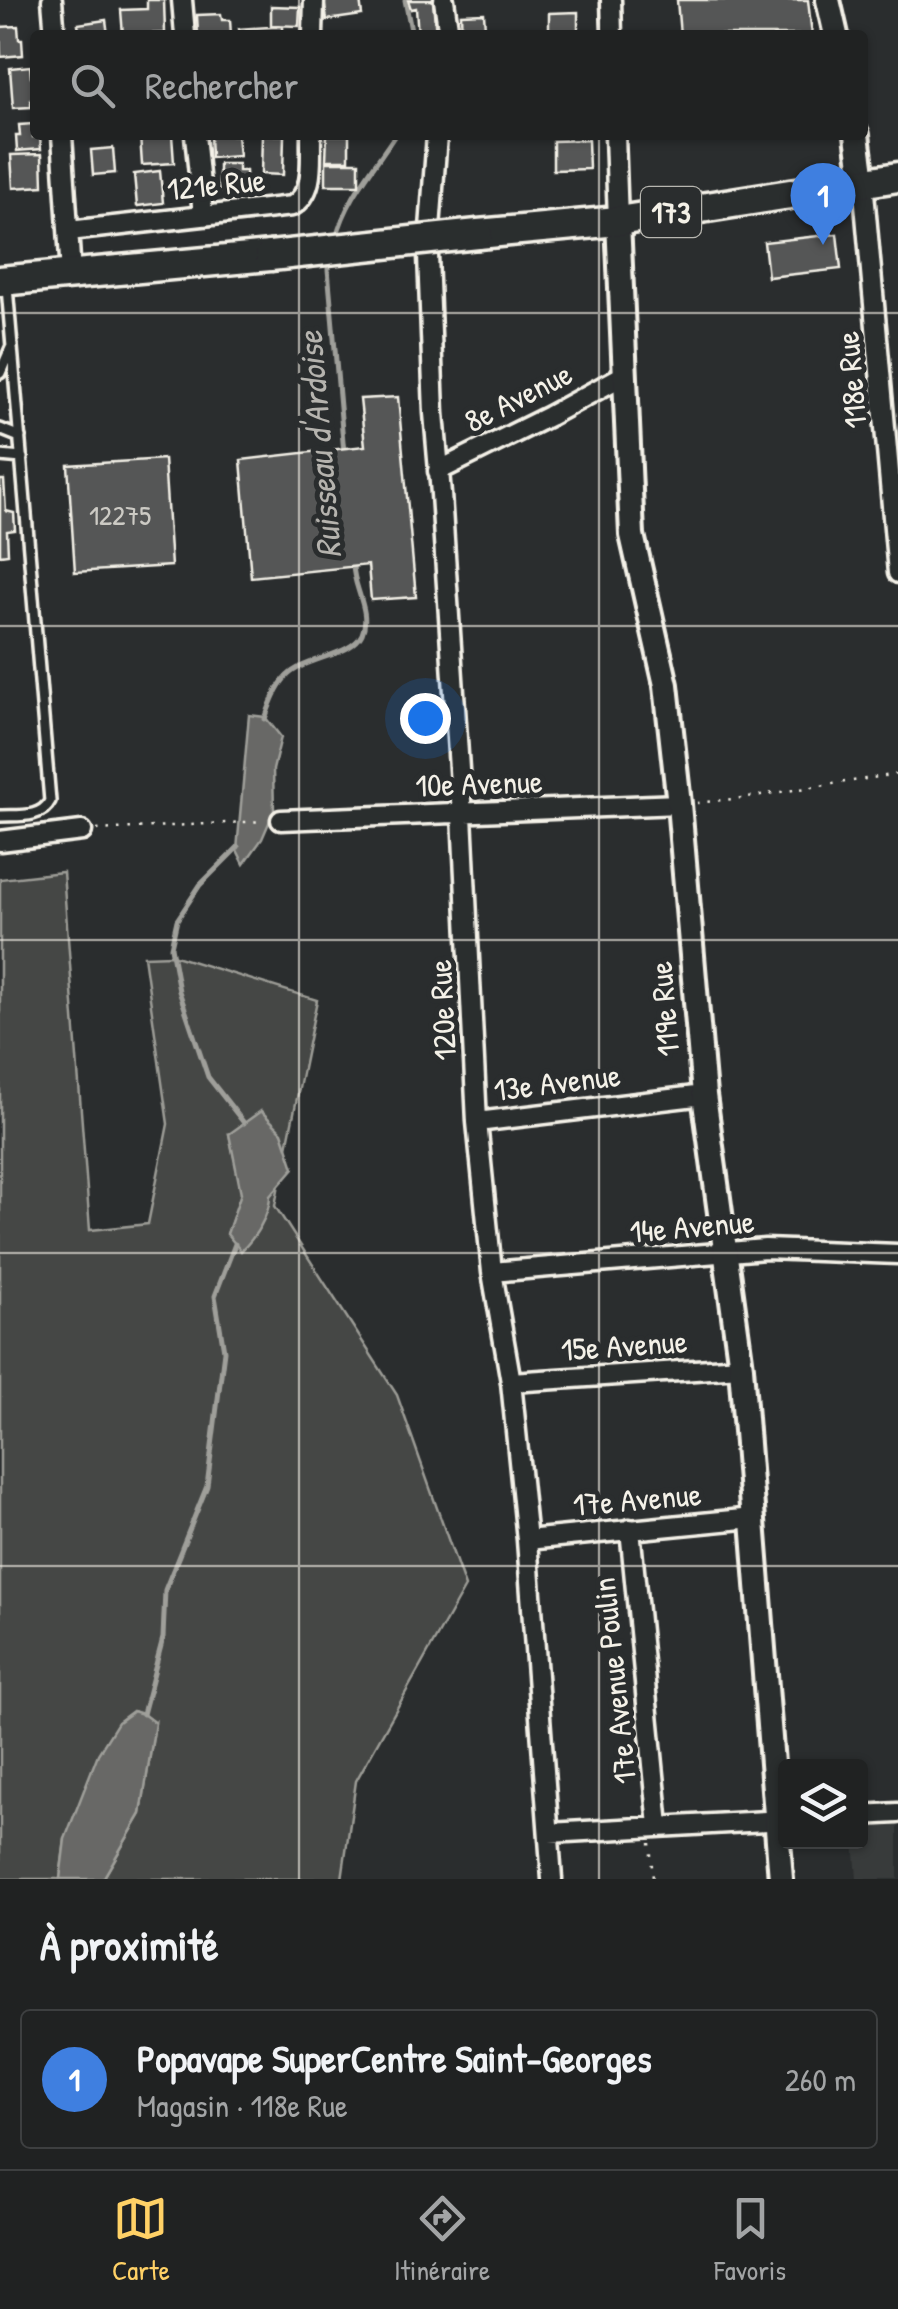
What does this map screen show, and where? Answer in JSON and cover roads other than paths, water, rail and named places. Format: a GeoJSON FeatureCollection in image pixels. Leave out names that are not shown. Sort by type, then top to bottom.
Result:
{"type":"FeatureCollection","features":[{"type":"Feature","properties":{"kind":"main road","name":"173"},"geometry":{"type":"LineString","coordinates":[[3,281],[618,221],[898,177]]}},
{"type":"Feature","properties":{"kind":"street"},"geometry":{"type":"LineString","coordinates":[[52,0],[55,30]]}},
{"type":"Feature","properties":{"kind":"street"},"geometry":{"type":"LineString","coordinates":[[182,0],[185,30]]}},
{"type":"Feature","properties":{"kind":"street"},"geometry":{"type":"LineString","coordinates":[[313,30],[314,0]]}},
{"type":"Feature","properties":{"kind":"street"},"geometry":{"type":"LineString","coordinates":[[444,0],[448,30]]}},
{"type":"Feature","properties":{"kind":"street"},"geometry":{"type":"LineString","coordinates":[[611,0],[612,30]]}},
{"type":"Feature","properties":{"kind":"street"},"geometry":{"type":"LineString","coordinates":[[828,0],[835,30]]}},
{"type":"Feature","properties":{"kind":"street"},"geometry":{"type":"LineString","coordinates":[[62,140],[71,275]]}},
{"type":"Feature","properties":{"kind":"street"},"geometry":{"type":"LineString","coordinates":[[195,140],[203,216]]}},
{"type":"Feature","properties":{"kind":"street","name":"121e Rue"},"geometry":{"type":"LineString","coordinates":[[68,231],[283,208],[300,201],[307,192],[311,140]]}},
{"type":"Feature","properties":{"kind":"street","name":"120e Rue"},"geometry":{"type":"LineString","coordinates":[[438,140],[428,256],[434,413],[462,814],[477,1122],[527,1540],[552,1879]]}},
{"type":"Feature","properties":{"kind":"street","name":"119e Rue"},"geometry":{"type":"LineString","coordinates":[[615,140],[632,535],[666,685],[704,1095],[741,1366],[778,1788]]}},
{"type":"Feature","properties":{"kind":"street"},"geometry":{"type":"LineString","coordinates":[[858,140],[863,181]]}},
{"type":"Feature","properties":{"kind":"street","name":"118e Rue"},"geometry":{"type":"LineString","coordinates":[[863,181],[898,573]]}},
{"type":"Feature","properties":{"kind":"street","name":"8e Avenue"},"geometry":{"type":"LineString","coordinates":[[438,472],[626,374]]}},
{"type":"Feature","properties":{"kind":"street","name":"10e Avenue"},"geometry":{"type":"LineString","coordinates":[[280,820],[679,804]]}},
{"type":"Feature","properties":{"kind":"street"},"geometry":{"type":"LineString","coordinates":[[0,842],[82,832]]}},
{"type":"Feature","properties":{"kind":"street","name":"13e Avenue"},"geometry":{"type":"LineString","coordinates":[[477,1122],[704,1095]]}},
{"type":"Feature","properties":{"kind":"street","name":"14e Avenue"},"geometry":{"type":"LineString","coordinates":[[492,1272],[789,1249],[898,1254]]}},
{"type":"Feature","properties":{"kind":"street","name":"15e Avenue"},"geometry":{"type":"LineString","coordinates":[[511,1382],[741,1366]]}},
{"type":"Feature","properties":{"kind":"street","name":"17e Avenue"},"geometry":{"type":"LineString","coordinates":[[527,1540],[753,1518]]}},
{"type":"Feature","properties":{"kind":"street","name":"17e Avenue Poulin"},"geometry":{"type":"LineString","coordinates":[[630,1529],[654,1826]]}},
{"type":"Feature","properties":{"kind":"street"},"geometry":{"type":"LineString","coordinates":[[868,1815],[898,1813]]}},
{"type":"Feature","properties":{"kind":"street"},"geometry":{"type":"LineString","coordinates":[[549,1833],[778,1820]]}},
{"type":"Feature","properties":{"kind":"street","name":"119e Rue"},"geometry":{"type":"LineString","coordinates":[[781,1849],[781,1879]]}},
{"type":"Feature","properties":{"kind":"lane"},"geometry":{"type":"LineString","coordinates":[[0,816],[40,814],[50,801],[12,344],[3,281]]}},
{"type":"Feature","properties":{"kind":"lane"},"geometry":{"type":"LineString","coordinates":[[0,373],[12,344]]}},
{"type":"Feature","properties":{"kind":"lane"},"geometry":{"type":"LineString","coordinates":[[0,428],[20,437]]}},
{"type":"Feature","properties":{"kind":"lane"},"geometry":{"type":"LineString","coordinates":[[0,456],[22,458]]}},
{"type":"Feature","properties":{"kind":"waterway","name":"Ruisseau d'Ardoise"},"geometry":{"type":"LineString","coordinates":[[405,0],[411,30]]}},
{"type":"Feature","properties":{"kind":"waterway","name":"Ruisseau d'Ardoise"},"geometry":{"type":"LineString","coordinates":[[336,239],[353,197],[392,140]]}},
{"type":"Feature","properties":{"kind":"waterway","name":"Ruisseau d'Ardoise"},"geometry":{"type":"LineString","coordinates":[[331,260],[328,269],[344,453]]}},
{"type":"Feature","properties":{"kind":"waterway","name":"Ruisseau d'Ardoise"},"geometry":{"type":"LineString","coordinates":[[265,719],[287,676],[349,647],[362,634],[365,616],[353,563]]}},
{"type":"Feature","properties":{"kind":"waterway"},"geometry":{"type":"LineString","coordinates":[[238,847],[200,885],[177,920],[171,947],[179,991],[208,1077],[244,1123]]}},
{"type":"Feature","properties":{"kind":"waterway","name":"Ruisseau d'Ardoise"},"geometry":{"type":"LineString","coordinates":[[143,1714],[163,1638],[165,1590],[207,1486],[224,1351],[215,1296],[235,1244]]}},
{"type":"Feature","properties":{"kind":"place","name":"Popavape SuperCentre Saint-Georges"},"geometry":{"type":"Point","coordinates":[823,245]}}]}
